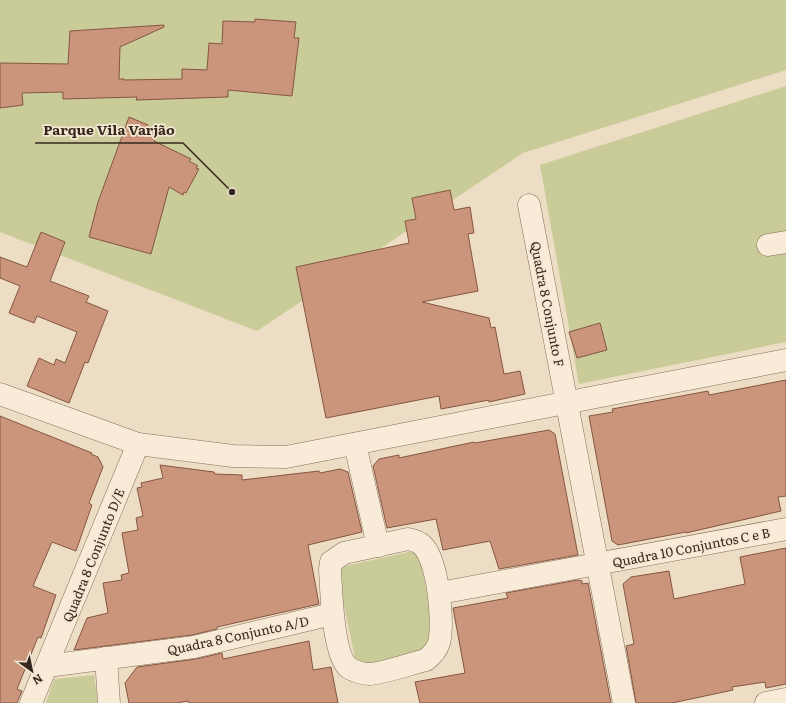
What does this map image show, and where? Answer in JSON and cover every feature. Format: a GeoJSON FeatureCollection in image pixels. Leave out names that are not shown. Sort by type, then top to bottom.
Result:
{"type":"FeatureCollection","features":[{"type":"Feature","properties":{"kind":"street","name":"Quadra 8 Conjunto F"},"geometry":{"type":"LineString","coordinates":[[529,205],[596,566],[624,703]]}},
{"type":"Feature","properties":{"kind":"street"},"geometry":{"type":"LineString","coordinates":[[0,394],[138,444],[233,456],[286,457],[567,404],[786,360]]}},
{"type":"Feature","properties":{"kind":"street","name":"Quadra 8 Conjunto D/E"},"geometry":{"type":"LineString","coordinates":[[31,703],[138,444]]}},
{"type":"Feature","properties":{"kind":"street"},"geometry":{"type":"LineString","coordinates":[[355,444],[378,546]]}},
{"type":"Feature","properties":{"kind":"street","name":"Quadra 10 Conjuntos C e B"},"geometry":{"type":"LineString","coordinates":[[440,593],[596,566],[786,529]]}},
{"type":"Feature","properties":{"kind":"street"},"geometry":{"type":"LineString","coordinates":[[408,539],[416,541],[422,545],[428,553],[440,593],[439,642],[430,657],[426,660],[370,674],[355,671],[348,667],[343,658],[332,614],[330,569],[331,562],[344,553],[378,546],[408,539]]}},
{"type":"Feature","properties":{"kind":"street","name":"Quadra 8 Conjunto A/D"},"geometry":{"type":"LineString","coordinates":[[47,666],[194,647],[332,614]]}},
{"type":"Feature","properties":{"kind":"street"},"geometry":{"type":"LineString","coordinates":[[106,658],[109,703]]}},
{"type":"Feature","properties":{"kind":"street"},"geometry":{"type":"LineString","coordinates":[[766,703],[786,699]]}},
{"type":"Feature","properties":{"kind":"green space"},"geometry":{"type":"Polygon","coordinates":[[[0,0],[786,0],[786,70],[523,153],[257,331],[0,232],[0,0]]]}},
{"type":"Feature","properties":{"kind":"green space"},"geometry":{"type":"Polygon","coordinates":[[[786,86],[786,342],[579,384],[540,165],[786,86]]]}},
{"type":"Feature","properties":{"kind":"green space"},"geometry":{"type":"Polygon","coordinates":[[[418,550],[439,650],[357,667],[336,568],[418,550]]]}},
{"type":"Feature","properties":{"kind":"green space"},"geometry":{"type":"Polygon","coordinates":[[[94,675],[98,703],[46,703],[54,679],[94,675]]]}},
{"type":"Feature","properties":{"kind":"building"},"geometry":{"type":"Polygon","coordinates":[[[255,19],[296,22],[294,38],[299,38],[292,96],[228,90],[228,97],[136,100],[137,97],[63,99],[63,92],[22,93],[23,105],[0,108],[0,63],[68,64],[70,31],[164,25],[164,27],[120,47],[119,79],[182,79],[182,69],[207,70],[209,43],[222,44],[223,21],[255,22],[255,19]]]}},
{"type":"Feature","properties":{"kind":"building"},"geometry":{"type":"Polygon","coordinates":[[[129,117],[148,125],[146,129],[157,135],[154,141],[191,159],[189,161],[198,166],[196,168],[199,169],[186,193],[184,192],[183,195],[169,187],[151,254],[89,237],[98,202],[129,117]]]}},
{"type":"Feature","properties":{"kind":"building"},"geometry":{"type":"Polygon","coordinates":[[[450,190],[454,210],[470,207],[474,233],[468,234],[478,291],[422,302],[489,318],[491,328],[495,327],[504,374],[520,371],[525,394],[489,402],[489,400],[441,409],[439,396],[326,418],[296,267],[409,243],[405,221],[416,219],[412,198],[450,190]]]}},
{"type":"Feature","properties":{"kind":"building"},"geometry":{"type":"Polygon","coordinates":[[[41,232],[65,242],[50,281],[89,296],[86,302],[108,311],[88,363],[85,362],[69,403],[27,386],[39,358],[54,365],[56,359],[65,363],[77,332],[37,316],[34,323],[9,313],[20,286],[0,278],[0,257],[27,267],[41,232]]]}},
{"type":"Feature","properties":{"kind":"building"},"geometry":{"type":"Polygon","coordinates":[[[600,323],[607,350],[577,358],[569,332],[600,323]]]}},
{"type":"Feature","properties":{"kind":"building"},"geometry":{"type":"Polygon","coordinates":[[[786,380],[786,496],[778,497],[781,511],[686,533],[618,545],[612,541],[589,416],[613,412],[612,409],[708,391],[709,395],[786,380]]]}},
{"type":"Feature","properties":{"kind":"building"},"geometry":{"type":"Polygon","coordinates":[[[0,416],[92,453],[91,454],[98,457],[103,467],[89,503],[92,505],[76,551],[52,542],[33,586],[56,595],[41,638],[38,637],[17,689],[22,691],[17,703],[0,703],[0,416]]]}},
{"type":"Feature","properties":{"kind":"building"},"geometry":{"type":"Polygon","coordinates":[[[549,430],[555,434],[578,555],[499,569],[490,541],[443,550],[436,519],[387,528],[373,466],[379,459],[399,455],[399,458],[474,442],[549,430]]]}},
{"type":"Feature","properties":{"kind":"building"},"geometry":{"type":"Polygon","coordinates":[[[160,465],[214,472],[215,474],[242,475],[242,480],[319,471],[320,473],[340,469],[348,472],[362,532],[308,545],[319,604],[217,627],[217,629],[192,635],[74,650],[87,618],[108,613],[103,583],[122,580],[121,575],[129,573],[122,533],[138,530],[136,518],[143,516],[137,488],[142,487],[141,483],[163,478],[160,465]]]}},
{"type":"Feature","properties":{"kind":"building"},"geometry":{"type":"Polygon","coordinates":[[[786,548],[786,684],[766,688],[765,682],[732,687],[733,690],[672,703],[636,703],[626,646],[634,644],[623,584],[631,577],[669,571],[674,599],[745,584],[740,557],[786,548]]]}},
{"type":"Feature","properties":{"kind":"building"},"geometry":{"type":"Polygon","coordinates":[[[578,580],[582,581],[582,584],[588,583],[611,703],[420,703],[415,682],[465,673],[453,608],[508,598],[506,593],[578,580]]]}},
{"type":"Feature","properties":{"kind":"building"},"geometry":{"type":"Polygon","coordinates":[[[309,641],[313,670],[331,667],[338,703],[189,703],[188,701],[177,703],[129,703],[125,683],[137,667],[196,659],[222,653],[223,659],[309,641]]]}},
{"type":"Feature","properties":{"kind":"place","name":"Parque Vila Varjão"},"geometry":{"type":"Point","coordinates":[232,192]}}]}
